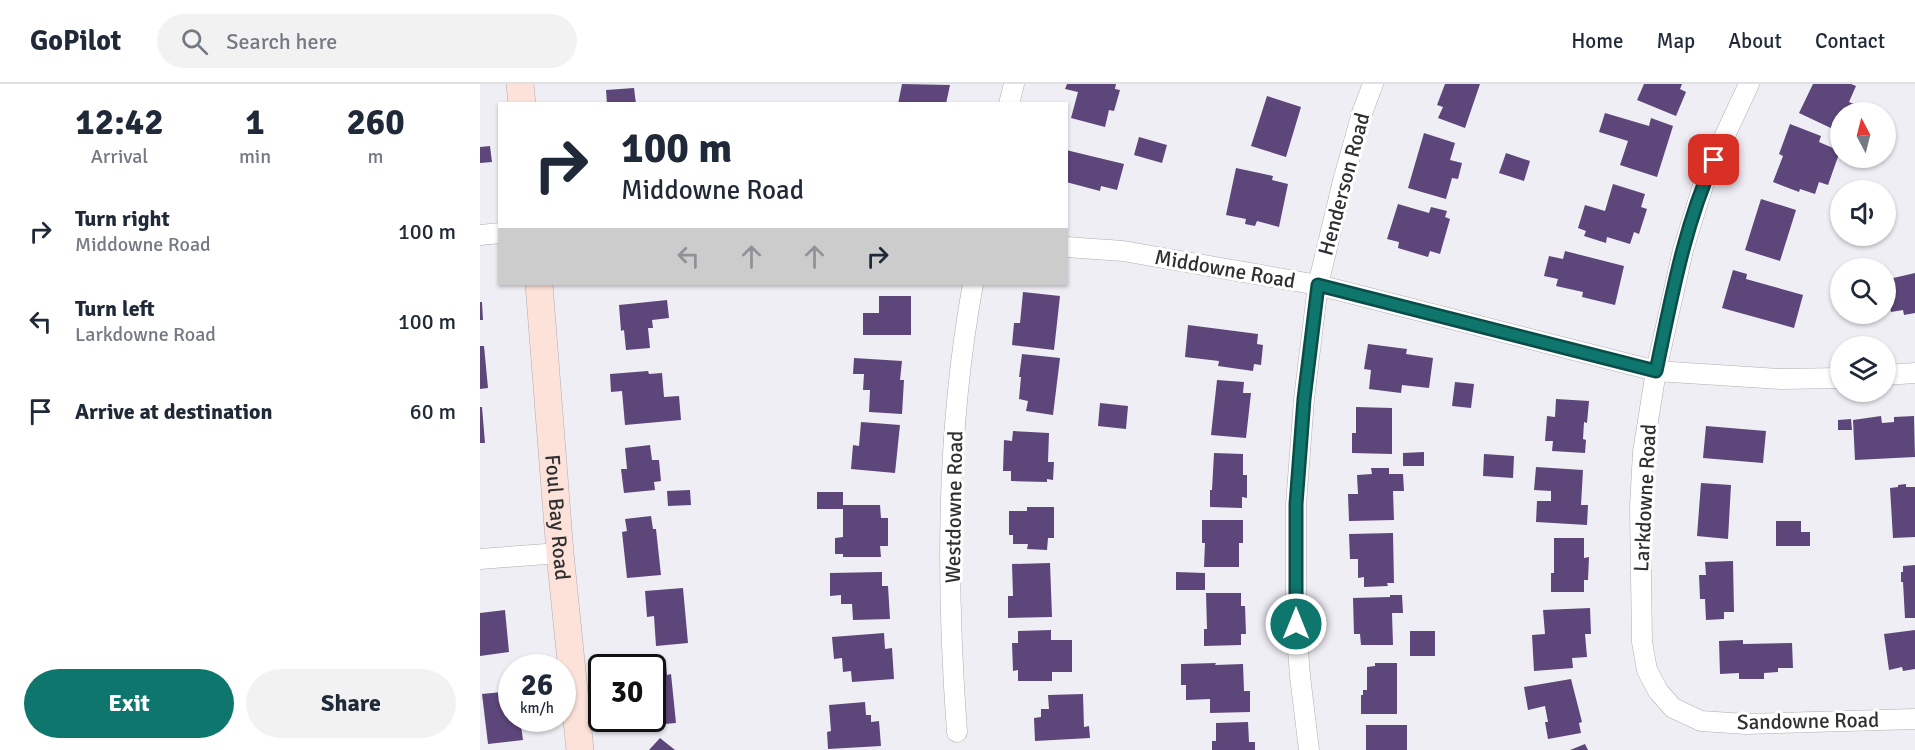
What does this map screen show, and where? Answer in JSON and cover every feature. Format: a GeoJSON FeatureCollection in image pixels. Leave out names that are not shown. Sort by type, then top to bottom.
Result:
{"type":"FeatureCollection","features":[{"type":"Feature","properties":{"kind":"main road"},"geometry":{"type":"LineString","coordinates":[[520,84],[522,102]]}},
{"type":"Feature","properties":{"kind":"main road","name":"Foul Bay Road"},"geometry":{"type":"LineString","coordinates":[[539,285],[560,553],[580,750]]}},
{"type":"Feature","properties":{"kind":"street"},"geometry":{"type":"LineString","coordinates":[[1010,102],[1014,84]]}},
{"type":"Feature","properties":{"kind":"street","name":"Henderson Road"},"geometry":{"type":"LineString","coordinates":[[1309,750],[1296,624],[1296,504],[1304,399],[1318,285],[1346,169],[1373,84]]}},
{"type":"Feature","properties":{"kind":"street","name":"Larkdowne Road"},"geometry":{"type":"LineString","coordinates":[[1701,722],[1673,708],[1658,691],[1647,670],[1642,642],[1643,452],[1656,371],[1683,250],[1706,176],[1749,84]]}},
{"type":"Feature","properties":{"kind":"street"},"geometry":{"type":"LineString","coordinates":[[480,235],[498,233]]}},
{"type":"Feature","properties":{"kind":"street","name":"Middowne Road"},"geometry":{"type":"LineString","coordinates":[[1068,247],[1123,251],[1318,285],[1656,371],[1781,379],[1830,378]]}},
{"type":"Feature","properties":{"kind":"street","name":"Westdowne Road"},"geometry":{"type":"LineString","coordinates":[[957,732],[952,669],[950,499],[957,407],[972,285]]}},
{"type":"Feature","properties":{"kind":"street"},"geometry":{"type":"LineString","coordinates":[[1896,374],[1915,373]]}},
{"type":"Feature","properties":{"kind":"street"},"geometry":{"type":"LineString","coordinates":[[480,559],[560,553]]}},
{"type":"Feature","properties":{"kind":"street","name":"Sandowne Road"},"geometry":{"type":"LineString","coordinates":[[1701,722],[1746,724],[1915,719]]}},
{"type":"Feature","properties":{"kind":"building"},"geometry":{"type":"Polygon","coordinates":[[[902,84],[950,85],[946,102],[898,102],[902,84]]]}},
{"type":"Feature","properties":{"kind":"building"},"geometry":{"type":"Polygon","coordinates":[[[1067,84],[1116,84],[1115,89],[1120,90],[1114,111],[1109,110],[1105,127],[1071,118],[1078,92],[1065,89],[1067,84]]]}},
{"type":"Feature","properties":{"kind":"building"},"geometry":{"type":"Polygon","coordinates":[[[1445,84],[1480,84],[1465,128],[1438,118],[1443,107],[1437,105],[1445,84]]]}},
{"type":"Feature","properties":{"kind":"building"},"geometry":{"type":"Polygon","coordinates":[[[1644,84],[1682,84],[1680,89],[1686,92],[1676,116],[1637,100],[1644,84]]]}},
{"type":"Feature","properties":{"kind":"building"},"geometry":{"type":"Polygon","coordinates":[[[1813,84],[1856,86],[1849,102],[1830,102],[1830,128],[1799,113],[1813,84]]]}},
{"type":"Feature","properties":{"kind":"building"},"geometry":{"type":"Polygon","coordinates":[[[634,88],[636,102],[607,102],[606,90],[634,88]]]}},
{"type":"Feature","properties":{"kind":"building"},"geometry":{"type":"Polygon","coordinates":[[[1267,96],[1301,107],[1286,157],[1251,146],[1267,96]]]}},
{"type":"Feature","properties":{"kind":"building"},"geometry":{"type":"Polygon","coordinates":[[[1605,113],[1649,126],[1651,118],[1673,126],[1657,177],[1620,165],[1628,141],[1599,132],[1605,113]]]}},
{"type":"Feature","properties":{"kind":"building"},"geometry":{"type":"Polygon","coordinates":[[[1790,124],[1821,136],[1819,142],[1830,147],[1830,168],[1834,168],[1828,185],[1819,182],[1815,194],[1800,189],[1799,192],[1773,182],[1783,156],[1779,154],[1790,124]]]}},
{"type":"Feature","properties":{"kind":"building"},"geometry":{"type":"Polygon","coordinates":[[[1424,133],[1455,143],[1450,160],[1462,163],[1458,179],[1452,178],[1446,199],[1408,188],[1424,133]]]}},
{"type":"Feature","properties":{"kind":"building"},"geometry":{"type":"Polygon","coordinates":[[[1139,137],[1167,145],[1162,163],[1134,155],[1139,137]]]}},
{"type":"Feature","properties":{"kind":"building"},"geometry":{"type":"Polygon","coordinates":[[[490,146],[492,162],[480,163],[480,147],[490,146]]]}},
{"type":"Feature","properties":{"kind":"building"},"geometry":{"type":"Polygon","coordinates":[[[1068,150],[1124,164],[1117,190],[1101,186],[1100,191],[1068,183],[1068,150]]]}},
{"type":"Feature","properties":{"kind":"building"},"geometry":{"type":"Polygon","coordinates":[[[1506,153],[1530,161],[1524,181],[1499,173],[1506,153]]]}},
{"type":"Feature","properties":{"kind":"building"},"geometry":{"type":"Polygon","coordinates":[[[1236,168],[1273,176],[1272,180],[1288,184],[1279,227],[1257,221],[1255,226],[1245,224],[1246,219],[1226,215],[1236,168]]]}},
{"type":"Feature","properties":{"kind":"building"},"geometry":{"type":"Polygon","coordinates":[[[1613,184],[1645,194],[1641,207],[1647,209],[1639,234],[1634,232],[1630,244],[1607,237],[1606,243],[1584,236],[1586,231],[1578,228],[1585,205],[1605,211],[1613,184]]]}},
{"type":"Feature","properties":{"kind":"building"},"geometry":{"type":"Polygon","coordinates":[[[1761,199],[1796,210],[1780,261],[1745,250],[1761,199]]]}},
{"type":"Feature","properties":{"kind":"building"},"geometry":{"type":"Polygon","coordinates":[[[1398,204],[1429,213],[1431,207],[1447,211],[1445,217],[1450,219],[1440,254],[1430,251],[1428,257],[1398,248],[1399,242],[1387,239],[1398,204]]]}},
{"type":"Feature","properties":{"kind":"building"},"geometry":{"type":"Polygon","coordinates":[[[1565,251],[1624,266],[1615,305],[1582,297],[1583,292],[1556,286],[1558,279],[1544,276],[1549,256],[1563,259],[1565,251]]]}},
{"type":"Feature","properties":{"kind":"building"},"geometry":{"type":"Polygon","coordinates":[[[1733,270],[1747,274],[1746,279],[1803,295],[1794,328],[1722,308],[1733,270]]]}},
{"type":"Feature","properties":{"kind":"building"},"geometry":{"type":"Polygon","coordinates":[[[1915,273],[1915,313],[1904,315],[1903,310],[1896,311],[1896,277],[1915,273]]]}},
{"type":"Feature","properties":{"kind":"building"},"geometry":{"type":"Polygon","coordinates":[[[1023,292],[1060,296],[1054,350],[1012,345],[1014,323],[1020,323],[1023,292]]]}},
{"type":"Feature","properties":{"kind":"building"},"geometry":{"type":"Polygon","coordinates":[[[879,296],[911,296],[911,335],[863,335],[863,313],[879,313],[879,296]]]}},
{"type":"Feature","properties":{"kind":"building"},"geometry":{"type":"Polygon","coordinates":[[[667,300],[669,318],[652,320],[653,328],[648,328],[650,348],[626,350],[624,330],[621,331],[619,305],[667,300]]]}},
{"type":"Feature","properties":{"kind":"building"},"geometry":{"type":"Polygon","coordinates":[[[480,302],[482,302],[483,320],[480,320],[480,302]]]}},
{"type":"Feature","properties":{"kind":"building"},"geometry":{"type":"Polygon","coordinates":[[[1188,325],[1258,334],[1257,344],[1263,345],[1261,365],[1254,364],[1253,371],[1218,366],[1219,361],[1185,357],[1188,325]]]}},
{"type":"Feature","properties":{"kind":"building"},"geometry":{"type":"Polygon","coordinates":[[[1368,344],[1407,349],[1406,354],[1433,358],[1429,388],[1402,385],[1401,393],[1369,389],[1371,370],[1364,369],[1368,344]]]}},
{"type":"Feature","properties":{"kind":"building"},"geometry":{"type":"Polygon","coordinates":[[[480,346],[484,346],[488,388],[480,389],[480,346]]]}},
{"type":"Feature","properties":{"kind":"building"},"geometry":{"type":"Polygon","coordinates":[[[1022,354],[1060,358],[1053,415],[1026,411],[1028,401],[1019,399],[1022,354]]]}},
{"type":"Feature","properties":{"kind":"building"},"geometry":{"type":"Polygon","coordinates":[[[854,358],[902,361],[900,380],[904,380],[902,414],[869,412],[870,390],[863,390],[864,374],[853,374],[854,358]]]}},
{"type":"Feature","properties":{"kind":"building"},"geometry":{"type":"Polygon","coordinates":[[[648,371],[649,374],[662,373],[664,397],[679,396],[681,420],[625,425],[622,391],[611,392],[610,374],[648,371]]]}},
{"type":"Feature","properties":{"kind":"building"},"geometry":{"type":"Polygon","coordinates":[[[1217,380],[1244,382],[1243,393],[1251,393],[1246,438],[1211,435],[1217,380]]]}},
{"type":"Feature","properties":{"kind":"building"},"geometry":{"type":"Polygon","coordinates":[[[1455,382],[1474,384],[1471,408],[1452,406],[1455,382]]]}},
{"type":"Feature","properties":{"kind":"building"},"geometry":{"type":"Polygon","coordinates":[[[1556,399],[1589,401],[1587,423],[1584,422],[1585,453],[1552,451],[1553,441],[1545,441],[1547,416],[1555,417],[1556,399]]]}},
{"type":"Feature","properties":{"kind":"building"},"geometry":{"type":"Polygon","coordinates":[[[1100,403],[1128,406],[1126,429],[1098,426],[1100,403]]]}},
{"type":"Feature","properties":{"kind":"building"},"geometry":{"type":"Polygon","coordinates":[[[480,407],[482,407],[485,443],[480,443],[480,407]]]}},
{"type":"Feature","properties":{"kind":"building"},"geometry":{"type":"Polygon","coordinates":[[[1356,407],[1392,408],[1392,454],[1352,453],[1352,433],[1356,433],[1356,407]]]}},
{"type":"Feature","properties":{"kind":"building"},"geometry":{"type":"Polygon","coordinates":[[[1881,416],[1882,423],[1894,422],[1894,417],[1914,416],[1915,457],[1855,460],[1853,420],[1881,416]]]}},
{"type":"Feature","properties":{"kind":"building"},"geometry":{"type":"Polygon","coordinates":[[[1851,419],[1852,430],[1838,430],[1838,420],[1851,419]]]}},
{"type":"Feature","properties":{"kind":"building"},"geometry":{"type":"Polygon","coordinates":[[[861,422],[900,425],[895,473],[851,469],[853,445],[859,446],[861,422]]]}},
{"type":"Feature","properties":{"kind":"building"},"geometry":{"type":"Polygon","coordinates":[[[1706,426],[1766,431],[1763,463],[1703,458],[1706,426]]]}},
{"type":"Feature","properties":{"kind":"building"},"geometry":{"type":"Polygon","coordinates":[[[1013,431],[1049,433],[1048,462],[1054,462],[1053,480],[1047,479],[1047,482],[1011,481],[1011,471],[1003,471],[1004,440],[1012,441],[1013,431]]]}},
{"type":"Feature","properties":{"kind":"building"},"geometry":{"type":"Polygon","coordinates":[[[650,445],[652,460],[659,460],[661,481],[654,482],[655,490],[624,493],[621,469],[627,469],[625,448],[650,445]]]}},
{"type":"Feature","properties":{"kind":"building"},"geometry":{"type":"Polygon","coordinates":[[[1424,452],[1424,466],[1403,466],[1403,453],[1424,452]]]}},
{"type":"Feature","properties":{"kind":"building"},"geometry":{"type":"Polygon","coordinates":[[[1214,453],[1243,454],[1243,475],[1247,475],[1247,498],[1242,497],[1242,508],[1210,507],[1214,453]]]}},
{"type":"Feature","properties":{"kind":"building"},"geometry":{"type":"Polygon","coordinates":[[[1484,454],[1514,456],[1513,478],[1483,476],[1484,454]]]}},
{"type":"Feature","properties":{"kind":"building"},"geometry":{"type":"Polygon","coordinates":[[[1536,467],[1583,470],[1581,505],[1588,505],[1587,525],[1536,522],[1537,501],[1551,501],[1551,491],[1534,490],[1536,467]]]}},
{"type":"Feature","properties":{"kind":"building"},"geometry":{"type":"Polygon","coordinates":[[[1371,468],[1389,468],[1389,474],[1403,474],[1404,491],[1393,491],[1394,520],[1349,521],[1348,494],[1358,494],[1357,475],[1372,474],[1371,468]]]}},
{"type":"Feature","properties":{"kind":"building"},"geometry":{"type":"Polygon","coordinates":[[[1701,483],[1731,485],[1728,539],[1697,536],[1701,483]]]}},
{"type":"Feature","properties":{"kind":"building"},"geometry":{"type":"Polygon","coordinates":[[[1906,484],[1906,487],[1915,487],[1915,537],[1893,538],[1890,488],[1906,484]]]}},
{"type":"Feature","properties":{"kind":"building"},"geometry":{"type":"Polygon","coordinates":[[[690,490],[691,505],[668,506],[667,491],[690,490]]]}},
{"type":"Feature","properties":{"kind":"building"},"geometry":{"type":"Polygon","coordinates":[[[817,492],[843,492],[843,505],[880,505],[881,518],[888,518],[888,546],[880,546],[881,557],[843,557],[843,554],[835,554],[835,538],[843,537],[843,509],[817,509],[817,492]]]}},
{"type":"Feature","properties":{"kind":"building"},"geometry":{"type":"Polygon","coordinates":[[[1027,507],[1054,507],[1054,538],[1048,538],[1047,550],[1027,549],[1028,544],[1013,544],[1013,535],[1009,535],[1009,511],[1027,511],[1027,507]]]}},
{"type":"Feature","properties":{"kind":"building"},"geometry":{"type":"Polygon","coordinates":[[[651,516],[653,529],[656,529],[661,575],[627,578],[622,532],[627,531],[625,519],[651,516]]]}},
{"type":"Feature","properties":{"kind":"building"},"geometry":{"type":"Polygon","coordinates":[[[1202,520],[1243,520],[1243,543],[1239,543],[1239,567],[1204,567],[1205,543],[1202,543],[1202,520]]]}},
{"type":"Feature","properties":{"kind":"building"},"geometry":{"type":"Polygon","coordinates":[[[1776,521],[1801,521],[1801,532],[1810,532],[1810,546],[1776,546],[1776,521]]]}},
{"type":"Feature","properties":{"kind":"building"},"geometry":{"type":"Polygon","coordinates":[[[1393,533],[1394,583],[1387,583],[1388,586],[1364,587],[1364,577],[1358,578],[1358,559],[1350,559],[1349,534],[1393,533]]]}},
{"type":"Feature","properties":{"kind":"building"},"geometry":{"type":"Polygon","coordinates":[[[1554,538],[1584,538],[1584,558],[1589,557],[1588,580],[1584,580],[1584,592],[1551,592],[1551,573],[1554,573],[1554,538]]]}},
{"type":"Feature","properties":{"kind":"building"},"geometry":{"type":"Polygon","coordinates":[[[1733,561],[1734,612],[1724,612],[1724,619],[1706,620],[1705,599],[1700,599],[1699,575],[1706,575],[1705,562],[1733,561]]]}},
{"type":"Feature","properties":{"kind":"building"},"geometry":{"type":"Polygon","coordinates":[[[1050,563],[1052,617],[1008,618],[1008,596],[1013,596],[1012,564],[1050,563]]]}},
{"type":"Feature","properties":{"kind":"building"},"geometry":{"type":"Polygon","coordinates":[[[1915,565],[1915,618],[1905,618],[1901,572],[1903,572],[1903,566],[1915,565]]]}},
{"type":"Feature","properties":{"kind":"building"},"geometry":{"type":"Polygon","coordinates":[[[882,572],[882,586],[888,586],[890,619],[853,620],[852,604],[841,604],[841,595],[830,596],[830,573],[882,572]]]}},
{"type":"Feature","properties":{"kind":"building"},"geometry":{"type":"Polygon","coordinates":[[[1176,572],[1205,573],[1205,590],[1176,590],[1176,572]]]}},
{"type":"Feature","properties":{"kind":"building"},"geometry":{"type":"Polygon","coordinates":[[[683,588],[688,643],[656,646],[654,616],[647,617],[645,591],[683,588]]]}},
{"type":"Feature","properties":{"kind":"building"},"geometry":{"type":"Polygon","coordinates":[[[1206,593],[1241,593],[1241,606],[1245,606],[1246,634],[1241,634],[1241,645],[1204,646],[1204,629],[1207,629],[1206,593]]]}},
{"type":"Feature","properties":{"kind":"building"},"geometry":{"type":"Polygon","coordinates":[[[1390,595],[1402,595],[1403,613],[1392,613],[1393,645],[1361,645],[1360,634],[1354,634],[1353,598],[1390,597],[1390,595]]]}},
{"type":"Feature","properties":{"kind":"building"},"geometry":{"type":"Polygon","coordinates":[[[1590,608],[1591,634],[1585,634],[1587,657],[1572,658],[1573,668],[1534,671],[1532,635],[1545,634],[1543,610],[1590,608]]]}},
{"type":"Feature","properties":{"kind":"building"},"geometry":{"type":"Polygon","coordinates":[[[505,610],[509,652],[480,656],[480,613],[505,610]]]}},
{"type":"Feature","properties":{"kind":"building"},"geometry":{"type":"Polygon","coordinates":[[[1051,630],[1051,640],[1072,640],[1072,672],[1052,672],[1052,681],[1018,681],[1018,670],[1013,671],[1012,643],[1018,643],[1018,631],[1051,630]]]}},
{"type":"Feature","properties":{"kind":"building"},"geometry":{"type":"Polygon","coordinates":[[[1915,630],[1915,669],[1903,671],[1902,667],[1889,670],[1884,634],[1915,630]]]}},
{"type":"Feature","properties":{"kind":"building"},"geometry":{"type":"Polygon","coordinates":[[[1410,631],[1435,631],[1435,656],[1410,656],[1410,631]]]}},
{"type":"Feature","properties":{"kind":"building"},"geometry":{"type":"Polygon","coordinates":[[[884,633],[885,649],[892,648],[894,679],[852,682],[851,671],[843,672],[842,658],[834,659],[832,637],[884,633]]]}},
{"type":"Feature","properties":{"kind":"building"},"geometry":{"type":"Polygon","coordinates":[[[1743,640],[1743,644],[1792,643],[1793,668],[1778,668],[1778,672],[1764,673],[1764,679],[1739,679],[1739,673],[1720,674],[1719,641],[1743,640]]]}},
{"type":"Feature","properties":{"kind":"building"},"geometry":{"type":"Polygon","coordinates":[[[666,663],[667,675],[671,674],[676,723],[666,724],[666,663]]]}},
{"type":"Feature","properties":{"kind":"building"},"geometry":{"type":"Polygon","coordinates":[[[1216,663],[1215,665],[1243,664],[1244,691],[1250,691],[1250,712],[1210,713],[1210,699],[1186,700],[1186,685],[1181,685],[1181,664],[1216,663]]]}},
{"type":"Feature","properties":{"kind":"building"},"geometry":{"type":"Polygon","coordinates":[[[1375,663],[1397,663],[1397,714],[1361,714],[1361,695],[1363,695],[1363,690],[1367,690],[1367,667],[1375,666],[1375,663]]]}},
{"type":"Feature","properties":{"kind":"building"},"geometry":{"type":"Polygon","coordinates":[[[1571,679],[1582,722],[1579,723],[1581,733],[1548,739],[1545,706],[1528,710],[1524,687],[1571,679]]]}},
{"type":"Feature","properties":{"kind":"building"},"geometry":{"type":"Polygon","coordinates":[[[498,692],[498,732],[522,732],[523,740],[488,744],[482,694],[498,692]]]}},
{"type":"Feature","properties":{"kind":"building"},"geometry":{"type":"Polygon","coordinates":[[[1083,694],[1084,727],[1089,726],[1090,738],[1035,741],[1034,718],[1041,717],[1041,709],[1049,709],[1048,695],[1083,694]]]}},
{"type":"Feature","properties":{"kind":"building"},"geometry":{"type":"Polygon","coordinates":[[[865,702],[866,715],[871,715],[871,722],[879,721],[881,746],[828,749],[827,732],[831,731],[829,705],[865,702]]]}},
{"type":"Feature","properties":{"kind":"building"},"geometry":{"type":"Polygon","coordinates":[[[1248,722],[1249,742],[1255,742],[1255,750],[1212,750],[1212,741],[1216,741],[1216,723],[1248,722]]]}},
{"type":"Feature","properties":{"kind":"building"},"geometry":{"type":"Polygon","coordinates":[[[1366,725],[1407,725],[1407,750],[1366,750],[1366,725]]]}},
{"type":"Feature","properties":{"kind":"building"},"geometry":{"type":"Polygon","coordinates":[[[660,738],[675,750],[649,750],[660,738]]]}},
{"type":"Feature","properties":{"kind":"building"},"geometry":{"type":"Polygon","coordinates":[[[1585,744],[1588,750],[1570,750],[1585,744]]]}},
{"type":"Feature","properties":{"kind":"route"},"geometry":{"type":"LineString","coordinates":[[1296,624],[1296,504],[1304,399],[1318,285],[1656,371],[1683,250],[1706,176],[1714,160]]}}]}
